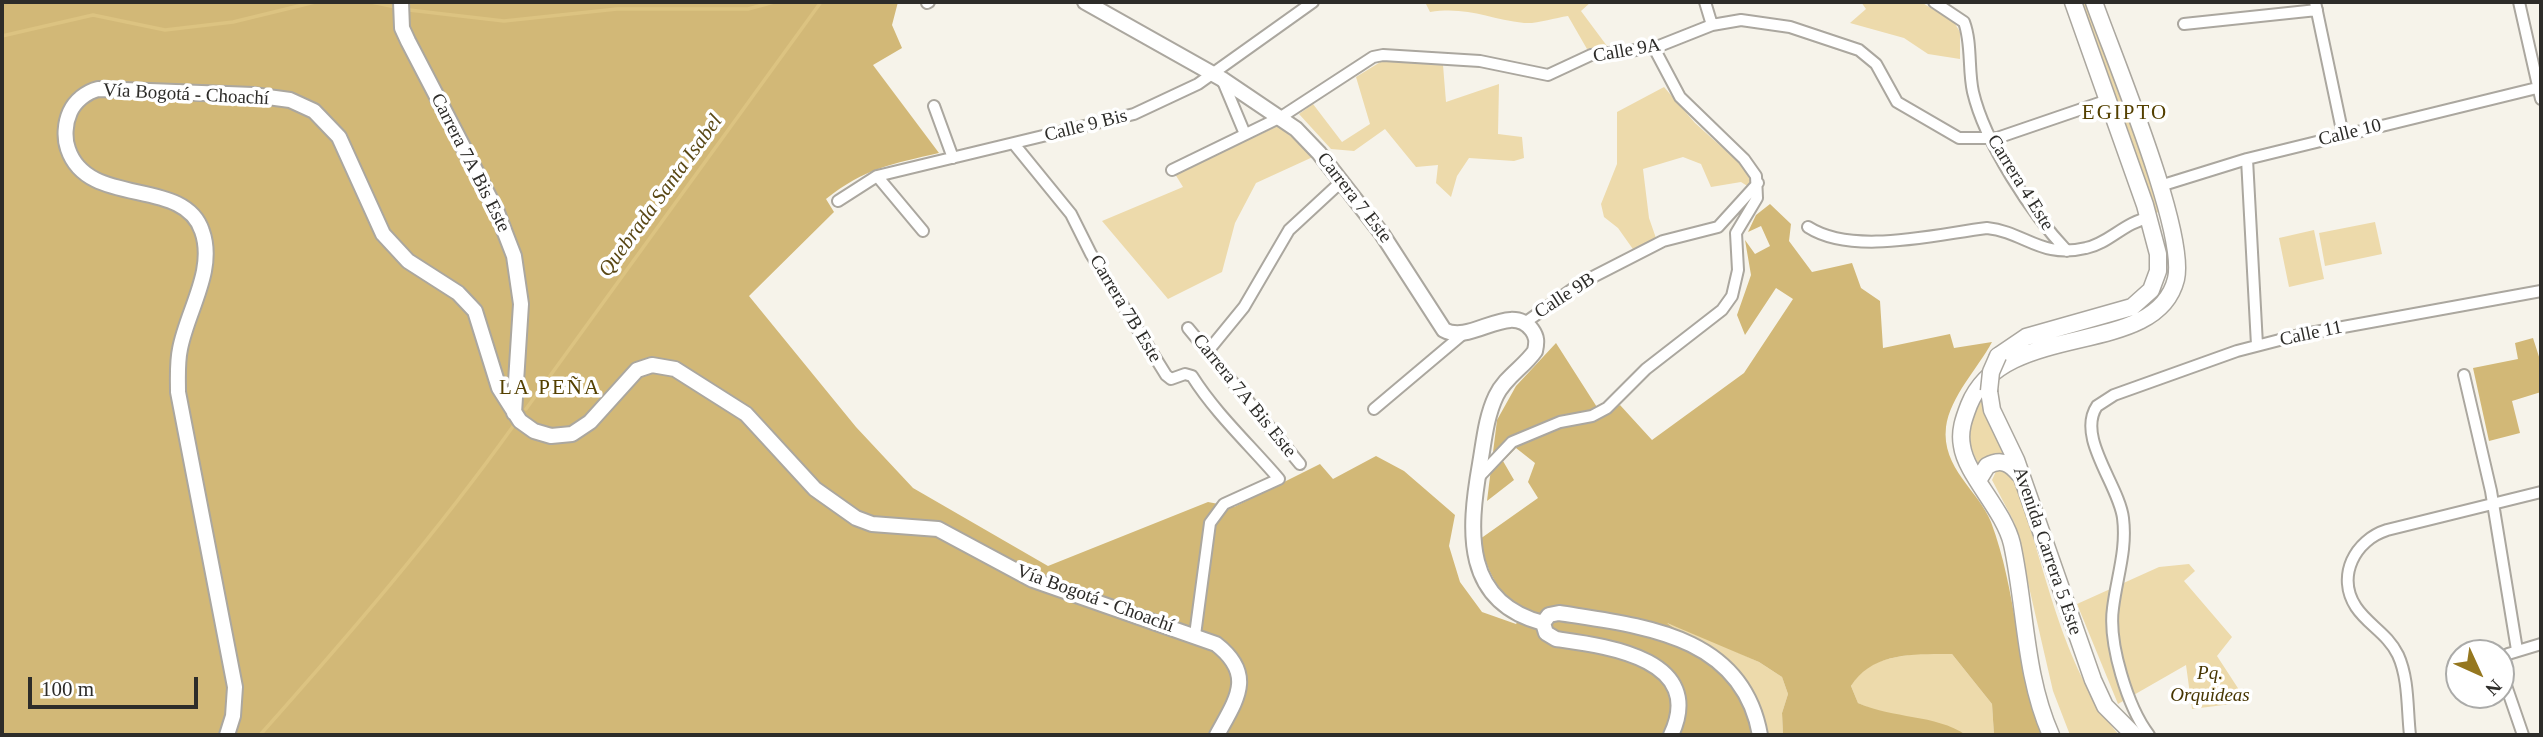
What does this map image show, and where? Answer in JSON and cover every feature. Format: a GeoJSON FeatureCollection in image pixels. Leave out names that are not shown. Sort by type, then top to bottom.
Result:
{"type":"FeatureCollection","features":[{"type":"Feature","properties":{"kind":"main road","name":"Carrera 7A Bis Este"},"geometry":{"type":"LineString","coordinates":[[401,2],[402,28],[498,212],[514,256],[521,304],[514,413]]}},
{"type":"Feature","properties":{"kind":"main road","name":"Carrera 7 Este"},"geometry":{"type":"LineString","coordinates":[[1085,2],[1217,76],[1282,117],[1308,141],[1342,181],[1389,244],[1438,324],[1451,334],[1463,334]]}},
{"type":"Feature","properties":{"kind":"main road"},"geometry":{"type":"LineString","coordinates":[[2052,735],[2031,675],[2011,542],[1962,449],[1962,424],[1974,394],[1998,363],[2026,337],[2132,307],[2151,290],[2158,271],[2158,254],[2150,218],[2073,2]]}},
{"type":"Feature","properties":{"kind":"main road"},"geometry":{"type":"LineString","coordinates":[[1998,363],[2148,317],[2167,298],[2176,278],[2177,261],[2160,186],[2094,2]]}},
{"type":"Feature","properties":{"kind":"main road","name":"Vía Bogotá - Choachí"},"geometry":{"type":"LineString","coordinates":[[227,735],[233,716],[235,687],[178,392],[180,349],[206,262],[203,231],[194,217],[177,204],[104,184],[83,171],[69,151],[66,141],[69,115],[74,105],[91,91],[120,88],[253,95],[290,100],[314,111],[339,137],[383,234],[408,261],[458,293],[475,311],[482,326],[494,376],[514,413],[534,431],[551,436],[565,436],[590,422],[637,369],[659,365],[675,369],[746,414],[815,489],[856,518],[872,524],[938,529],[1033,580],[1195,635],[1225,651],[1235,663],[1239,675],[1239,692],[1217,735]]}},
{"type":"Feature","properties":{"kind":"main road","name":"Calle 9B"},"geometry":{"type":"LineString","coordinates":[[1463,334],[1516,319],[1526,322]]}},
{"type":"Feature","properties":{"kind":"main road"},"geometry":{"type":"LineString","coordinates":[[1526,322],[1535,333],[1536,345],[1531,356],[1496,396],[1489,416],[1477,479],[1473,544],[1482,577],[1509,610],[1543,624],[1546,633],[1556,639],[1623,650],[1660,670],[1675,688],[1676,722],[1671,735]]}},
{"type":"Feature","properties":{"kind":"main road","name":"Avenida Carrera 5 Este"},"geometry":{"type":"LineString","coordinates":[[1998,363],[1991,372],[1989,391],[1992,410],[2023,480],[2093,680],[2105,706],[2134,735]]}},
{"type":"Feature","properties":{"kind":"main road"},"geometry":{"type":"LineString","coordinates":[[1979,479],[1987,466],[1999,462],[2010,464],[2023,480]]}},
{"type":"Feature","properties":{"kind":"main road"},"geometry":{"type":"LineString","coordinates":[[1543,624],[1549,615],[1559,613],[1658,629],[1687,641],[1711,656],[1743,689],[1752,703],[1760,735]]}},
{"type":"Feature","properties":{"kind":"street","name":"Calle 9 Bis"},"geometry":{"type":"LineString","coordinates":[[838,201],[877,176],[1134,114],[1217,76],[1313,2]]}},
{"type":"Feature","properties":{"kind":"street"},"geometry":{"type":"LineString","coordinates":[[1706,2],[1712,25]]}},
{"type":"Feature","properties":{"kind":"street","name":"Carrera 4 Este"},"geometry":{"type":"LineString","coordinates":[[1934,2],[1960,18],[1967,30],[1974,93],[1990,139],[2045,225],[2067,251]]}},
{"type":"Feature","properties":{"kind":"street"},"geometry":{"type":"LineString","coordinates":[[2519,2],[2540,91]]}},
{"type":"Feature","properties":{"kind":"street"},"geometry":{"type":"LineString","coordinates":[[2184,24],[2316,6],[2343,135]]}},
{"type":"Feature","properties":{"kind":"street","name":"Calle 9A"},"geometry":{"type":"LineString","coordinates":[[1172,170],[1282,117],[1363,63],[1383,55],[1480,61],[1543,76],[1591,55],[1654,48],[1712,25],[1741,20],[1774,23],[1846,44],[1866,54],[1876,64],[1893,98],[1902,106],[1951,135],[1968,140],[1990,139],[2108,100]]}},
{"type":"Feature","properties":{"kind":"street"},"geometry":{"type":"LineString","coordinates":[[1477,479],[1513,442],[1560,422],[1600,412],[1646,369],[1727,303],[1737,279],[1736,233],[1755,203],[1758,183],[1744,159],[1680,97],[1654,48]]}},
{"type":"Feature","properties":{"kind":"street"},"geometry":{"type":"LineString","coordinates":[[1217,76],[1245,134]]}},
{"type":"Feature","properties":{"kind":"street","name":"Calle 10"},"geometry":{"type":"LineString","coordinates":[[2160,186],[2246,159],[2540,91]]}},
{"type":"Feature","properties":{"kind":"street"},"geometry":{"type":"LineString","coordinates":[[934,106],[953,158]]}},
{"type":"Feature","properties":{"kind":"street","name":"Carrera 7B Este"},"geometry":{"type":"LineString","coordinates":[[1014,144],[1071,214],[1091,254],[1164,373],[1171,379],[1185,374],[1192,376],[1208,401],[1279,479],[1224,504],[1210,523],[1195,635]]}},
{"type":"Feature","properties":{"kind":"street"},"geometry":{"type":"LineString","coordinates":[[2246,159],[2257,345]]}},
{"type":"Feature","properties":{"kind":"street"},"geometry":{"type":"LineString","coordinates":[[877,176],[923,231]]}},
{"type":"Feature","properties":{"kind":"street"},"geometry":{"type":"LineString","coordinates":[[1208,351],[1250,299],[1289,230],[1342,181]]}},
{"type":"Feature","properties":{"kind":"street","name":"Calle 9B"},"geometry":{"type":"LineString","coordinates":[[1526,322],[1581,283],[1663,241],[1711,231],[1758,183]]}},
{"type":"Feature","properties":{"kind":"street"},"geometry":{"type":"LineString","coordinates":[[1808,226],[1830,238],[1850,240],[1885,240],[1987,228],[2043,249],[2067,251],[2095,246],[2129,225],[2150,218]]}},
{"type":"Feature","properties":{"kind":"street","name":"Calle 11"},"geometry":{"type":"LineString","coordinates":[[2149,735],[2130,702],[2114,638],[2112,608],[2124,558],[2124,523],[2118,500],[2090,431],[2094,411],[2114,395],[2257,345],[2541,291]]}},
{"type":"Feature","properties":{"kind":"street","name":"Carrera 7A Bis Este"},"geometry":{"type":"LineString","coordinates":[[1188,328],[1300,464]]}},
{"type":"Feature","properties":{"kind":"street","name":"Calle 9B"},"geometry":{"type":"LineString","coordinates":[[1374,409],[1463,334]]}},
{"type":"Feature","properties":{"kind":"street"},"geometry":{"type":"LineString","coordinates":[[2464,375],[2492,505],[2517,650],[2541,644]]}},
{"type":"Feature","properties":{"kind":"street"},"geometry":{"type":"LineString","coordinates":[[2410,735],[2404,673],[2399,658],[2389,639],[2361,613],[2352,600],[2349,576],[2356,551],[2364,540],[2379,532],[2541,492]]}},
{"type":"Feature","properties":{"kind":"street"},"geometry":{"type":"LineString","coordinates":[[2515,709],[2523,735]]}},
{"type":"Feature","properties":{"kind":"green space"},"geometry":{"type":"Polygon","coordinates":[[[1425,2],[1591,2],[1581,11],[1607,46],[1587,49],[1568,16],[1524,23],[1467,12],[1430,12],[1425,2]]]}},
{"type":"Feature","properties":{"kind":"green space"},"geometry":{"type":"Polygon","coordinates":[[[1861,2],[1921,2],[1954,22],[1960,32],[1960,59],[1928,54],[1904,38],[1850,23],[1866,9],[1861,2]]]}},
{"type":"Feature","properties":{"kind":"green space"},"geometry":{"type":"Polygon","coordinates":[[[2078,2],[2087,2],[2164,210],[2156,213],[2078,2]]]}},
{"type":"Feature","properties":{"kind":"green space"},"geometry":{"type":"Polygon","coordinates":[[[1382,61],[1443,65],[1446,102],[1499,84],[1498,134],[1522,137],[1524,158],[1514,161],[1469,158],[1457,176],[1451,197],[1436,183],[1438,165],[1416,167],[1385,129],[1354,151],[1331,149],[1299,114],[1313,104],[1342,142],[1370,124],[1356,77],[1382,61]]]}},
{"type":"Feature","properties":{"kind":"green space"},"geometry":{"type":"Polygon","coordinates":[[[1664,87],[1695,123],[1745,168],[1753,180],[1749,187],[1741,182],[1711,187],[1701,164],[1683,157],[1643,169],[1649,218],[1657,241],[1635,252],[1618,228],[1604,217],[1601,204],[1617,164],[1617,112],[1664,87]]]}},
{"type":"Feature","properties":{"kind":"green space"},"geometry":{"type":"Polygon","coordinates":[[[1278,126],[1315,156],[1256,183],[1235,223],[1222,272],[1168,299],[1102,221],[1183,187],[1175,174],[1278,126]]]}},
{"type":"Feature","properties":{"kind":"green space"},"geometry":{"type":"Polygon","coordinates":[[[2375,222],[2382,254],[2325,266],[2319,233],[2375,222]]]}},
{"type":"Feature","properties":{"kind":"green space"},"geometry":{"type":"Polygon","coordinates":[[[2314,230],[2324,279],[2289,287],[2279,238],[2314,230]]]}},
{"type":"Feature","properties":{"kind":"green space"},"geometry":{"type":"Polygon","coordinates":[[[1982,394],[2004,453],[1993,456],[1980,467],[1971,446],[1969,431],[1982,394]]]}},
{"type":"Feature","properties":{"kind":"green space"},"geometry":{"type":"Polygon","coordinates":[[[1998,467],[2011,471],[2056,614],[2082,678],[2119,735],[2070,735],[2053,691],[2014,522],[1992,480],[1998,467]]]}},
{"type":"Feature","properties":{"kind":"green space","name":"Pq. Orquideas"},"geometry":{"type":"Polygon","coordinates":[[[2189,564],[2195,571],[2184,581],[2232,637],[2217,656],[2247,702],[2192,709],[2186,665],[2118,704],[2077,604],[2159,567],[2189,564]]]}},
{"type":"Feature","properties":{"kind":"green space"},"geometry":{"type":"Polygon","coordinates":[[[1663,622],[1688,630],[1759,662],[1782,677],[1788,694],[1782,713],[1783,735],[1766,735],[1751,687],[1734,667],[1663,622]]]}},
{"type":"Feature","properties":{"kind":"green space"},"geometry":{"type":"Polygon","coordinates":[[[1914,654],[1952,654],[1992,704],[1994,735],[1960,733],[1925,726],[1858,703],[1851,686],[1857,677],[1878,662],[1914,654]]]}},
{"type":"Feature","properties":{"kind":"shaded area"},"geometry":{"type":"Polygon","coordinates":[[[2,2],[898,2],[892,25],[902,48],[873,65],[939,153],[893,164],[866,174],[826,199],[834,212],[749,296],[856,427],[913,488],[1048,566],[1208,502],[1234,507],[1320,464],[1333,479],[1376,456],[1404,471],[1455,515],[1449,546],[1460,582],[1482,612],[1516,624],[1523,613],[1494,580],[1480,539],[1538,498],[1528,482],[1535,463],[1516,448],[1503,461],[1514,480],[1487,501],[1497,420],[1516,386],[1556,343],[1602,415],[1620,405],[1652,440],[1744,373],[1793,299],[1776,288],[1745,335],[1737,315],[1751,275],[1745,240],[1755,254],[1770,246],[1761,226],[1748,232],[1756,215],[1770,204],[1791,224],[1789,241],[1812,272],[1852,263],[1861,288],[1880,301],[1883,348],[1950,334],[1954,348],[1992,342],[1953,405],[1946,427],[1946,442],[1955,467],[1991,522],[2000,548],[2027,682],[2043,735],[1994,735],[1992,704],[1952,654],[1938,654],[1909,655],[1882,661],[1860,675],[1851,686],[1858,703],[1885,712],[1941,723],[1966,735],[1783,735],[1782,713],[1788,694],[1782,677],[1759,662],[1667,623],[1714,653],[1736,672],[1751,692],[1766,735],[2,735],[2,2]]]}},
{"type":"Feature","properties":{"kind":"shaded area"},"geometry":{"type":"Polygon","coordinates":[[[2533,338],[2541,363],[2541,392],[2512,401],[2520,433],[2489,441],[2473,368],[2518,359],[2515,343],[2533,338]]]}},
{"type":"Feature","properties":{"kind":"waterway"},"geometry":{"type":"LineString","coordinates":[[2,36],[93,15],[165,30],[233,22],[315,2]]}},
{"type":"Feature","properties":{"kind":"waterway"},"geometry":{"type":"LineString","coordinates":[[371,2],[396,7]]}},
{"type":"Feature","properties":{"kind":"waterway"},"geometry":{"type":"LineString","coordinates":[[409,10],[504,21],[617,9],[748,9],[774,2]]}},
{"type":"Feature","properties":{"kind":"waterway","name":"Quebrada Santa Isabel"},"geometry":{"type":"LineString","coordinates":[[526,409],[821,2]]}},
{"type":"Feature","properties":{"kind":"waterway","name":"Quebrada Santa Isabel"},"geometry":{"type":"LineString","coordinates":[[260,735],[391,583],[514,425]]}},
{"type":"Feature","properties":{"kind":"district","name":"EGIPTO"},"geometry":{"type":"Point","coordinates":[2125,113]}},
{"type":"Feature","properties":{"kind":"district","name":"LA PEÑA"},"geometry":{"type":"Point","coordinates":[550,388]}}]}
